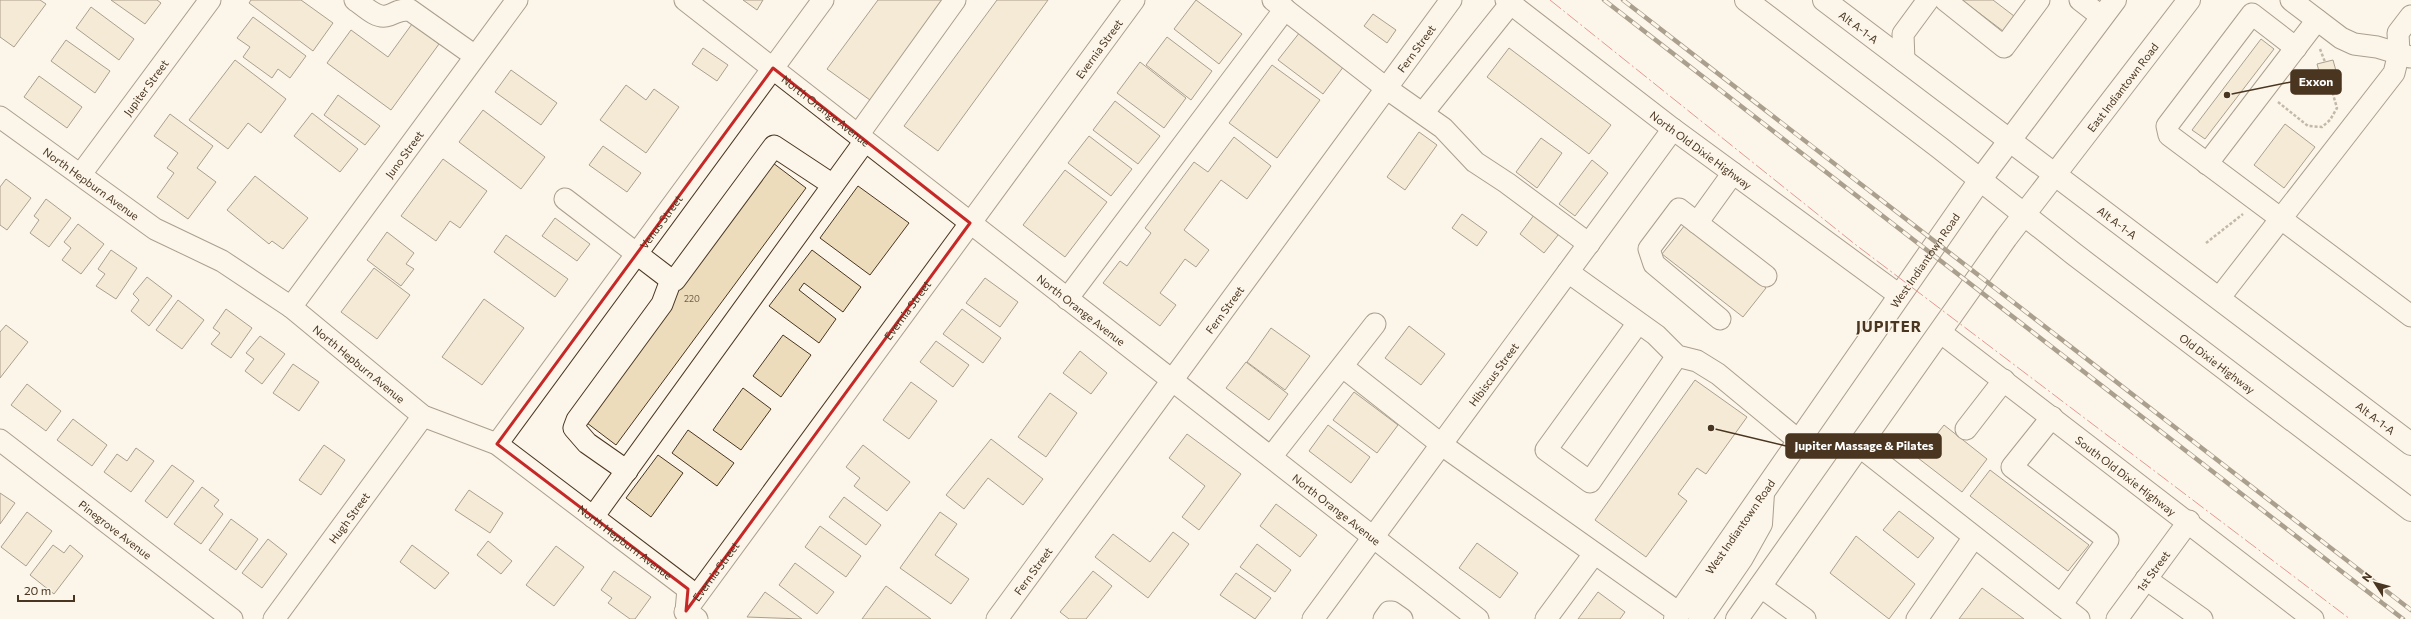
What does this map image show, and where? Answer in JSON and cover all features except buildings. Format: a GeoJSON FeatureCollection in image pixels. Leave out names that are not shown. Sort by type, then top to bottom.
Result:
{"type":"FeatureCollection","features":[{"type":"Feature","properties":{"kind":"main road"},"geometry":{"type":"LineString","coordinates":[[1746,0],[1940,148],[2024,215]]}},
{"type":"Feature","properties":{"kind":"main road","name":"Alt A-1-A"},"geometry":{"type":"LineString","coordinates":[[1824,0],[2010,139],[2411,444]]}},
{"type":"Feature","properties":{"kind":"main road"},"geometry":{"type":"LineString","coordinates":[[2010,139],[2115,0]]}},
{"type":"Feature","properties":{"kind":"main road","name":"East Indiantown Road"},"geometry":{"type":"LineString","coordinates":[[2055,174],[2189,0]]}},
{"type":"Feature","properties":{"kind":"main road","name":"West Indiantown Road"},"geometry":{"type":"LineString","coordinates":[[1685,617],[1742,558],[1761,524],[1763,491],[1898,295],[2010,139]]}},
{"type":"Feature","properties":{"kind":"main road"},"geometry":{"type":"LineString","coordinates":[[1737,619],[1940,332],[2055,174]]}},
{"type":"Feature","properties":{"kind":"main road","name":"Old Dixie Highway"},"geometry":{"type":"LineString","coordinates":[[2024,215],[2411,510]]}},
{"type":"Feature","properties":{"kind":"street","name":"Jupiter Street"},"geometry":{"type":"LineString","coordinates":[[81,174],[210,0]]}},
{"type":"Feature","properties":{"kind":"street"},"geometry":{"type":"LineString","coordinates":[[355,0],[377,15],[385,16],[399,9],[410,10],[475,56]]}},
{"type":"Feature","properties":{"kind":"street","name":"Juno Street"},"geometry":{"type":"LineString","coordinates":[[291,307],[517,0]]}},
{"type":"Feature","properties":{"kind":"street","name":"North Orange Avenue"},"geometry":{"type":"LineString","coordinates":[[685,0],[1478,619]]}},
{"type":"Feature","properties":{"kind":"street","name":"Venus Street"},"geometry":{"type":"LineString","coordinates":[[497,444],[823,0]]}},
{"type":"Feature","properties":{"kind":"street"},"geometry":{"type":"LineString","coordinates":[[594,517],[833,185],[862,138],[955,0]]}},
{"type":"Feature","properties":{"kind":"street","name":"Evernia Street"},"geometry":{"type":"LineString","coordinates":[[688,616],[970,223],[1134,0]]}},
{"type":"Feature","properties":{"kind":"street","name":"Fern Street"},"geometry":{"type":"LineString","coordinates":[[997,619],[1451,0]]}},
{"type":"Feature","properties":{"kind":"street"},"geometry":{"type":"LineString","coordinates":[[1904,61],[1903,34],[1928,0]]}},
{"type":"Feature","properties":{"kind":"street"},"geometry":{"type":"LineString","coordinates":[[1945,0],[2004,47],[2032,3]]}},
{"type":"Feature","properties":{"kind":"street"},"geometry":{"type":"LineString","coordinates":[[2080,0],[2102,17]]}},
{"type":"Feature","properties":{"kind":"street"},"geometry":{"type":"LineString","coordinates":[[2291,0],[2341,38],[2354,44],[2405,55]]}},
{"type":"Feature","properties":{"kind":"street"},"geometry":{"type":"LineString","coordinates":[[1423,114],[1509,2]]}},
{"type":"Feature","properties":{"kind":"street","name":"North Old Dixie Highway"},"geometry":{"type":"LineString","coordinates":[[1509,2],[1673,129],[1898,295]]}},
{"type":"Feature","properties":{"kind":"street"},"geometry":{"type":"LineString","coordinates":[[1067,299],[1279,4],[1386,88],[1443,128],[1475,162],[1507,183],[1589,244]]}},
{"type":"Feature","properties":{"kind":"street"},"geometry":{"type":"LineString","coordinates":[[2296,48],[2252,14],[2167,126],[2169,135],[2411,316]]}},
{"type":"Feature","properties":{"kind":"street"},"geometry":{"type":"LineString","coordinates":[[2220,298],[2394,73],[2405,55],[2398,33],[2411,16]]}},
{"type":"Feature","properties":{"kind":"street"},"geometry":{"type":"LineString","coordinates":[[2207,164],[2317,20]]}},
{"type":"Feature","properties":{"kind":"street","name":"North Hepburn Avenue"},"geometry":{"type":"LineString","coordinates":[[0,117],[81,174],[155,229],[222,261],[291,307],[422,416],[497,444],[688,589],[688,616]]}},
{"type":"Feature","properties":{"kind":"street","name":"Hibiscus Street"},"geometry":{"type":"LineString","coordinates":[[1314,619],[1673,129]]}},
{"type":"Feature","properties":{"kind":"street"},"geometry":{"type":"LineString","coordinates":[[671,280],[675,280],[774,146],[833,185]]}},
{"type":"Feature","properties":{"kind":"street"},"geometry":{"type":"LineString","coordinates":[[1697,223],[1733,173]]}},
{"type":"Feature","properties":{"kind":"street"},"geometry":{"type":"LineString","coordinates":[[565,199],[671,280]]}},
{"type":"Feature","properties":{"kind":"street"},"geometry":{"type":"LineString","coordinates":[[1720,319],[1654,264],[1648,249],[1679,209],[1766,276]]}},
{"type":"Feature","properties":{"kind":"street"},"geometry":{"type":"LineString","coordinates":[[1568,272],[1656,335],[1677,356],[1697,361],[1718,374],[1798,440]]}},
{"type":"Feature","properties":{"kind":"street"},"geometry":{"type":"LineString","coordinates":[[627,471],[613,464],[587,443],[574,428],[577,420],[662,304],[671,280]]}},
{"type":"Feature","properties":{"kind":"street"},"geometry":{"type":"LineString","coordinates":[[1638,323],[1546,450],[1590,482],[1677,356]]}},
{"type":"Feature","properties":{"kind":"street"},"geometry":{"type":"LineString","coordinates":[[1271,457],[1343,367],[1375,324]]}},
{"type":"Feature","properties":{"kind":"street","name":"South Old Dixie Highway"},"geometry":{"type":"LineString","coordinates":[[1940,332],[2189,521],[2308,617]]}},
{"type":"Feature","properties":{"kind":"street"},"geometry":{"type":"LineString","coordinates":[[1343,367],[1442,444],[1594,554],[1685,617]]}},
{"type":"Feature","properties":{"kind":"street"},"geometry":{"type":"LineString","coordinates":[[1966,430],[2004,380]]}},
{"type":"Feature","properties":{"kind":"street","name":"Hugh Street"},"geometry":{"type":"LineString","coordinates":[[274,619],[422,416]]}},
{"type":"Feature","properties":{"kind":"street"},"geometry":{"type":"LineString","coordinates":[[2052,417],[2012,467],[2108,540],[2061,605]]}},
{"type":"Feature","properties":{"kind":"street","name":"Pinegrove Avenue"},"geometry":{"type":"LineString","coordinates":[[0,440],[232,619]]}},
{"type":"Feature","properties":{"kind":"street"},"geometry":{"type":"LineString","coordinates":[[1859,446],[2079,619]]}},
{"type":"Feature","properties":{"kind":"street","name":"1st Street"},"geometry":{"type":"LineString","coordinates":[[2116,619],[2189,521]]}},
{"type":"Feature","properties":{"kind":"street"},"geometry":{"type":"LineString","coordinates":[[1917,619],[1974,537]]}},
{"type":"Feature","properties":{"kind":"street"},"geometry":{"type":"LineString","coordinates":[[1546,619],[1594,554]]}},
{"type":"Feature","properties":{"kind":"street"},"geometry":{"type":"LineString","coordinates":[[2146,579],[2202,619]]}},
{"type":"Feature","properties":{"kind":"street"},"geometry":{"type":"LineString","coordinates":[[1760,586],[1805,619]]}},
{"type":"Feature","properties":{"kind":"path"},"geometry":{"type":"LineString","coordinates":[[2263,91],[2308,126],[2322,127],[2330,120],[2337,108],[2332,91]]}},
{"type":"Feature","properties":{"kind":"path"},"geometry":{"type":"LineString","coordinates":[[2206,243],[2242,215],[2254,199]]}},
{"type":"Feature","properties":{"kind":"highlighted area"},"geometry":{"type":"Polygon","coordinates":[[[773,68],[970,223],[686,611],[688,589],[497,444],[773,68]]]}},
{"type":"Feature","properties":{"kind":"railway"},"geometry":{"type":"LineString","coordinates":[[1604,0],[2403,619]]}},
{"type":"Feature","properties":{"kind":"railway"},"geometry":{"type":"LineString","coordinates":[[1623,0],[2411,610]]}},
{"type":"Feature","properties":{"kind":"power"},"geometry":{"type":"LineString","coordinates":[[1550,0],[1856,245],[2350,619]]}},
{"type":"Feature","properties":{"kind":"place","name":"Exxon"},"geometry":{"type":"Point","coordinates":[2227,95]}},
{"type":"Feature","properties":{"kind":"place","name":"Jupiter Massage & Pilates"},"geometry":{"type":"Point","coordinates":[1711,428]}},
{"type":"Feature","properties":{"kind":"district","name":"JUPITER"},"geometry":{"type":"Point","coordinates":[1889,326]}}]}
